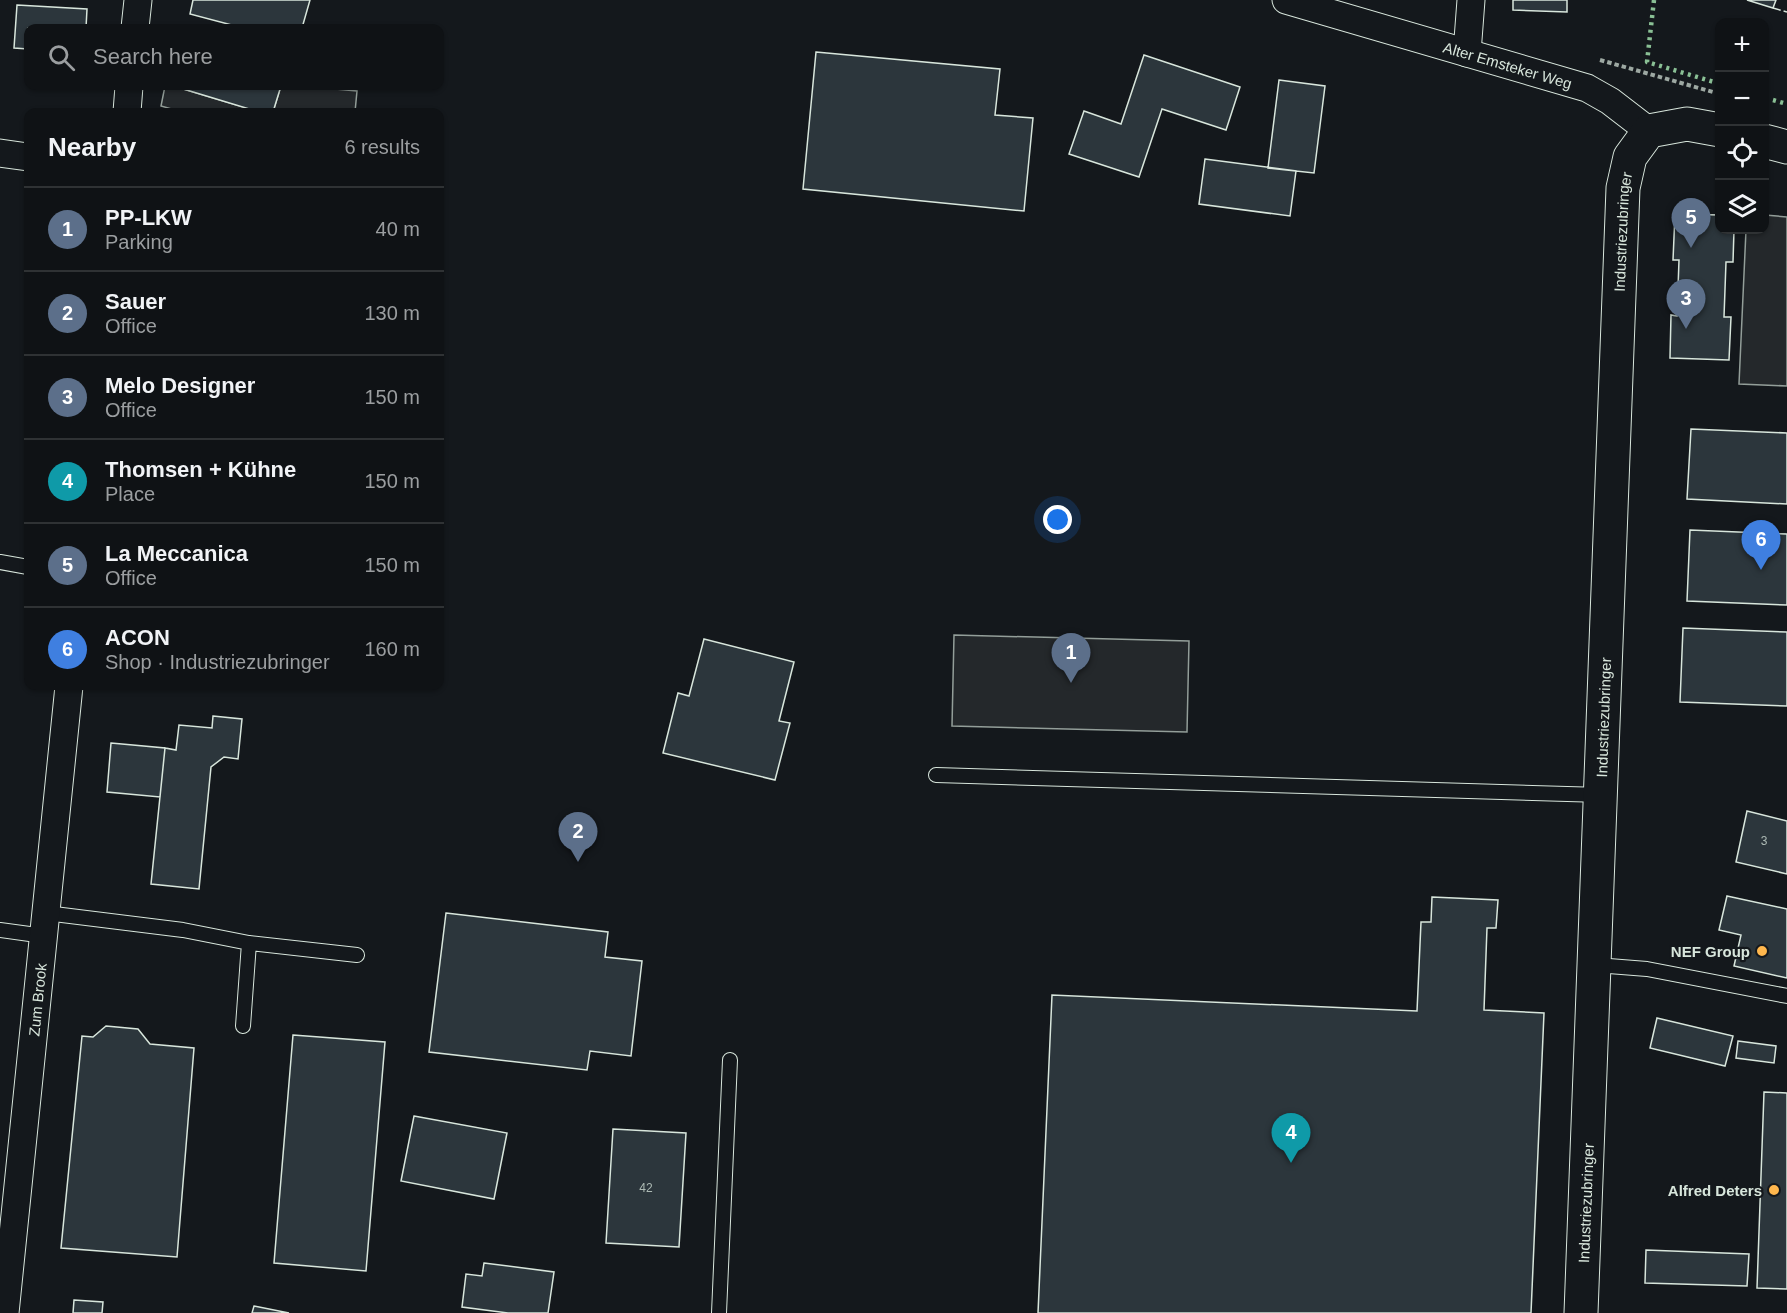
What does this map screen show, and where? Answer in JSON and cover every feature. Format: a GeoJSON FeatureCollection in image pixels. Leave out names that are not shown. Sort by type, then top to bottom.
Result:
{"type":"FeatureCollection","features":[{"type":"Feature","properties":{"kind":"street"},"geometry":{"type":"LineString","coordinates":[[135,24],[138,0]]}},
{"type":"Feature","properties":{"kind":"street","name":"Alter Emsteker Weg"},"geometry":{"type":"LineString","coordinates":[[1286,0],[1587,88],[1610,101],[1649,131]]}},
{"type":"Feature","properties":{"kind":"street"},"geometry":{"type":"LineString","coordinates":[[1467,53],[1471,0]]}},
{"type":"Feature","properties":{"kind":"street"},"geometry":{"type":"LineString","coordinates":[[126,108],[129,90]]}},
{"type":"Feature","properties":{"kind":"street"},"geometry":{"type":"LineString","coordinates":[[1649,131],[1687,124],[1715,129]]}},
{"type":"Feature","properties":{"kind":"street","name":"Industriezubringer"},"geometry":{"type":"LineString","coordinates":[[1581,1313],[1596,965],[1612,450],[1623,188],[1630,157],[1649,131]]}},
{"type":"Feature","properties":{"kind":"street"},"geometry":{"type":"LineString","coordinates":[[1769,142],[1787,147]]}},
{"type":"Feature","properties":{"kind":"street"},"geometry":{"type":"LineString","coordinates":[[0,153],[24,156]]}},
{"type":"Feature","properties":{"kind":"street","name":"Zum Brook"},"geometry":{"type":"LineString","coordinates":[[5,1313],[5,1274],[45,925],[69,690]]}},
{"type":"Feature","properties":{"kind":"lane"},"geometry":{"type":"LineString","coordinates":[[0,561],[24,566]]}},
{"type":"Feature","properties":{"kind":"lane"},"geometry":{"type":"LineString","coordinates":[[936,776],[1602,795]]}},
{"type":"Feature","properties":{"kind":"lane"},"geometry":{"type":"LineString","coordinates":[[0,930],[45,925],[183,930],[249,943],[357,955]]}},
{"type":"Feature","properties":{"kind":"lane"},"geometry":{"type":"LineString","coordinates":[[243,1026],[249,943]]}},
{"type":"Feature","properties":{"kind":"lane"},"geometry":{"type":"LineString","coordinates":[[1596,965],[1647,969],[1787,996]]}},
{"type":"Feature","properties":{"kind":"lane"},"geometry":{"type":"LineString","coordinates":[[719,1313],[730,1060]]}},
{"type":"Feature","properties":{"kind":"shaded area"},"geometry":{"type":"Polygon","coordinates":[[[164,90],[187,90],[246,108],[168,108],[161,106],[164,90]]]}},
{"type":"Feature","properties":{"kind":"shaded area"},"geometry":{"type":"Polygon","coordinates":[[[280,90],[357,91],[355,108],[274,108],[280,90]]]}},
{"type":"Feature","properties":{"kind":"shaded area"},"geometry":{"type":"Polygon","coordinates":[[[1769,215],[1787,217],[1787,386],[1739,384],[1746,234],[1769,234],[1769,215]]]}},
{"type":"Feature","properties":{"kind":"shaded area"},"geometry":{"type":"Polygon","coordinates":[[[954,635],[1189,641],[1187,732],[952,726],[954,635]]]}},
{"type":"Feature","properties":{"kind":"building"},"geometry":{"type":"Polygon","coordinates":[[[193,0],[310,0],[303,24],[228,24],[190,14],[193,0]]]}},
{"type":"Feature","properties":{"kind":"building"},"geometry":{"type":"Polygon","coordinates":[[[1513,0],[1567,0],[1567,12],[1513,10],[1513,0]]]}},
{"type":"Feature","properties":{"kind":"building"},"geometry":{"type":"Polygon","coordinates":[[[1747,0],[1776,0],[1773,8],[1747,0]]]}},
{"type":"Feature","properties":{"kind":"building"},"geometry":{"type":"Polygon","coordinates":[[[17,5],[87,9],[86,24],[24,24],[24,49],[14,48],[17,5]]]}},
{"type":"Feature","properties":{"kind":"building"},"geometry":{"type":"Polygon","coordinates":[[[816,52],[1000,69],[995,115],[1033,118],[1024,211],[803,189],[816,52]]]}},
{"type":"Feature","properties":{"kind":"building"},"geometry":{"type":"Polygon","coordinates":[[[1144,55],[1240,87],[1226,130],[1162,109],[1139,177],[1069,154],[1084,111],[1121,124],[1144,55]]]}},
{"type":"Feature","properties":{"kind":"building"},"geometry":{"type":"Polygon","coordinates":[[[1279,80],[1325,86],[1314,173],[1268,168],[1279,80]]]}},
{"type":"Feature","properties":{"kind":"building"},"geometry":{"type":"Polygon","coordinates":[[[187,90],[280,90],[274,108],[246,108],[187,90]]]}},
{"type":"Feature","properties":{"kind":"building"},"geometry":{"type":"Polygon","coordinates":[[[1205,159],[1296,171],[1290,216],[1199,204],[1205,159]]]}},
{"type":"Feature","properties":{"kind":"building"},"geometry":{"type":"Polygon","coordinates":[[[1675,214],[1715,215],[1715,234],[1734,234],[1733,262],[1726,262],[1724,317],[1731,317],[1729,360],[1670,358],[1671,315],[1677,316],[1679,260],[1673,260],[1675,214]]]}},
{"type":"Feature","properties":{"kind":"building"},"geometry":{"type":"Polygon","coordinates":[[[1691,429],[1787,433],[1787,504],[1687,499],[1691,429]]]}},
{"type":"Feature","properties":{"kind":"building"},"geometry":{"type":"Polygon","coordinates":[[[1690,530],[1787,534],[1787,605],[1687,601],[1690,530]]]}},
{"type":"Feature","properties":{"kind":"building"},"geometry":{"type":"Polygon","coordinates":[[[1683,628],[1787,632],[1787,706],[1680,702],[1683,628]]]}},
{"type":"Feature","properties":{"kind":"building"},"geometry":{"type":"Polygon","coordinates":[[[704,639],[794,662],[779,721],[790,723],[775,780],[663,753],[678,693],[689,696],[704,639]]]}},
{"type":"Feature","properties":{"kind":"building"},"geometry":{"type":"Polygon","coordinates":[[[213,716],[242,719],[238,759],[224,757],[211,767],[199,889],[151,884],[165,748],[176,750],[179,725],[212,728],[213,716]]]}},
{"type":"Feature","properties":{"kind":"building"},"geometry":{"type":"Polygon","coordinates":[[[111,743],[165,748],[160,797],[107,792],[111,743]]]}},
{"type":"Feature","properties":{"kind":"building"},"geometry":{"type":"Polygon","coordinates":[[[1747,811],[1787,821],[1787,874],[1736,862],[1747,811]]]}},
{"type":"Feature","properties":{"kind":"building","name":"NEF Group"},"geometry":{"type":"Polygon","coordinates":[[[1727,896],[1787,909],[1787,978],[1734,966],[1741,935],[1719,930],[1727,896]]]}},
{"type":"Feature","properties":{"kind":"building"},"geometry":{"type":"Polygon","coordinates":[[[1432,897],[1498,900],[1496,928],[1487,928],[1484,1010],[1544,1013],[1531,1313],[1038,1313],[1052,995],[1417,1011],[1421,922],[1431,922],[1432,897]]]}},
{"type":"Feature","properties":{"kind":"building"},"geometry":{"type":"Polygon","coordinates":[[[446,913],[608,932],[605,957],[642,961],[631,1056],[590,1051],[587,1070],[429,1052],[446,913]]]}},
{"type":"Feature","properties":{"kind":"building"},"geometry":{"type":"Polygon","coordinates":[[[1657,1018],[1733,1036],[1725,1066],[1650,1048],[1657,1018]]]}},
{"type":"Feature","properties":{"kind":"building"},"geometry":{"type":"Polygon","coordinates":[[[106,1026],[138,1029],[150,1044],[194,1048],[177,1257],[61,1248],[82,1036],[93,1037],[106,1026]]]}},
{"type":"Feature","properties":{"kind":"building"},"geometry":{"type":"Polygon","coordinates":[[[293,1035],[385,1042],[366,1271],[274,1263],[293,1035]]]}},
{"type":"Feature","properties":{"kind":"building"},"geometry":{"type":"Polygon","coordinates":[[[1738,1041],[1776,1046],[1774,1063],[1736,1058],[1738,1041]]]}},
{"type":"Feature","properties":{"kind":"building","name":"Alfred Deters"},"geometry":{"type":"Polygon","coordinates":[[[1764,1092],[1787,1093],[1787,1289],[1757,1288],[1764,1092]]]}},
{"type":"Feature","properties":{"kind":"building"},"geometry":{"type":"Polygon","coordinates":[[[414,1116],[507,1133],[494,1199],[401,1181],[414,1116]]]}},
{"type":"Feature","properties":{"kind":"building"},"geometry":{"type":"Polygon","coordinates":[[[613,1129],[686,1133],[679,1247],[606,1243],[613,1129]]]}},
{"type":"Feature","properties":{"kind":"building"},"geometry":{"type":"Polygon","coordinates":[[[1646,1250],[1749,1254],[1747,1286],[1645,1283],[1646,1250]]]}},
{"type":"Feature","properties":{"kind":"building"},"geometry":{"type":"Polygon","coordinates":[[[484,1263],[554,1272],[548,1313],[508,1313],[462,1307],[466,1274],[482,1276],[484,1263]]]}},
{"type":"Feature","properties":{"kind":"building"},"geometry":{"type":"Polygon","coordinates":[[[74,1300],[103,1302],[102,1313],[73,1313],[74,1300]]]}},
{"type":"Feature","properties":{"kind":"building"},"geometry":{"type":"Polygon","coordinates":[[[254,1306],[289,1313],[252,1313],[254,1306]]]}},
{"type":"Feature","properties":{"kind":"hedge"},"geometry":{"type":"LineString","coordinates":[[1654,0],[1647,62],[1714,82]]}},
{"type":"Feature","properties":{"kind":"hedge"},"geometry":{"type":"LineString","coordinates":[[1773,100],[1787,104]]}},
{"type":"Feature","properties":{"kind":"fence"},"geometry":{"type":"LineString","coordinates":[[1773,8],[1787,12]]}},
{"type":"Feature","properties":{"kind":"place","name":"La Meccanica"},"geometry":{"type":"Point","coordinates":[1691,248]}},
{"type":"Feature","properties":{"kind":"place","name":"Melo Designer"},"geometry":{"type":"Point","coordinates":[1686,329]}},
{"type":"Feature","properties":{"kind":"place","name":"ACON"},"geometry":{"type":"Point","coordinates":[1761,570]}},
{"type":"Feature","properties":{"kind":"place","name":"PP-LKW"},"geometry":{"type":"Point","coordinates":[1071,683]}},
{"type":"Feature","properties":{"kind":"place","name":"Sauer"},"geometry":{"type":"Point","coordinates":[578,862]}},
{"type":"Feature","properties":{"kind":"place","name":"NEF Group"},"geometry":{"type":"Point","coordinates":[1762,951]}},
{"type":"Feature","properties":{"kind":"place","name":"Thomsen + Kühne"},"geometry":{"type":"Point","coordinates":[1291,1163]}},
{"type":"Feature","properties":{"kind":"place","name":"Alfred Deters"},"geometry":{"type":"Point","coordinates":[1774,1190]}}]}
